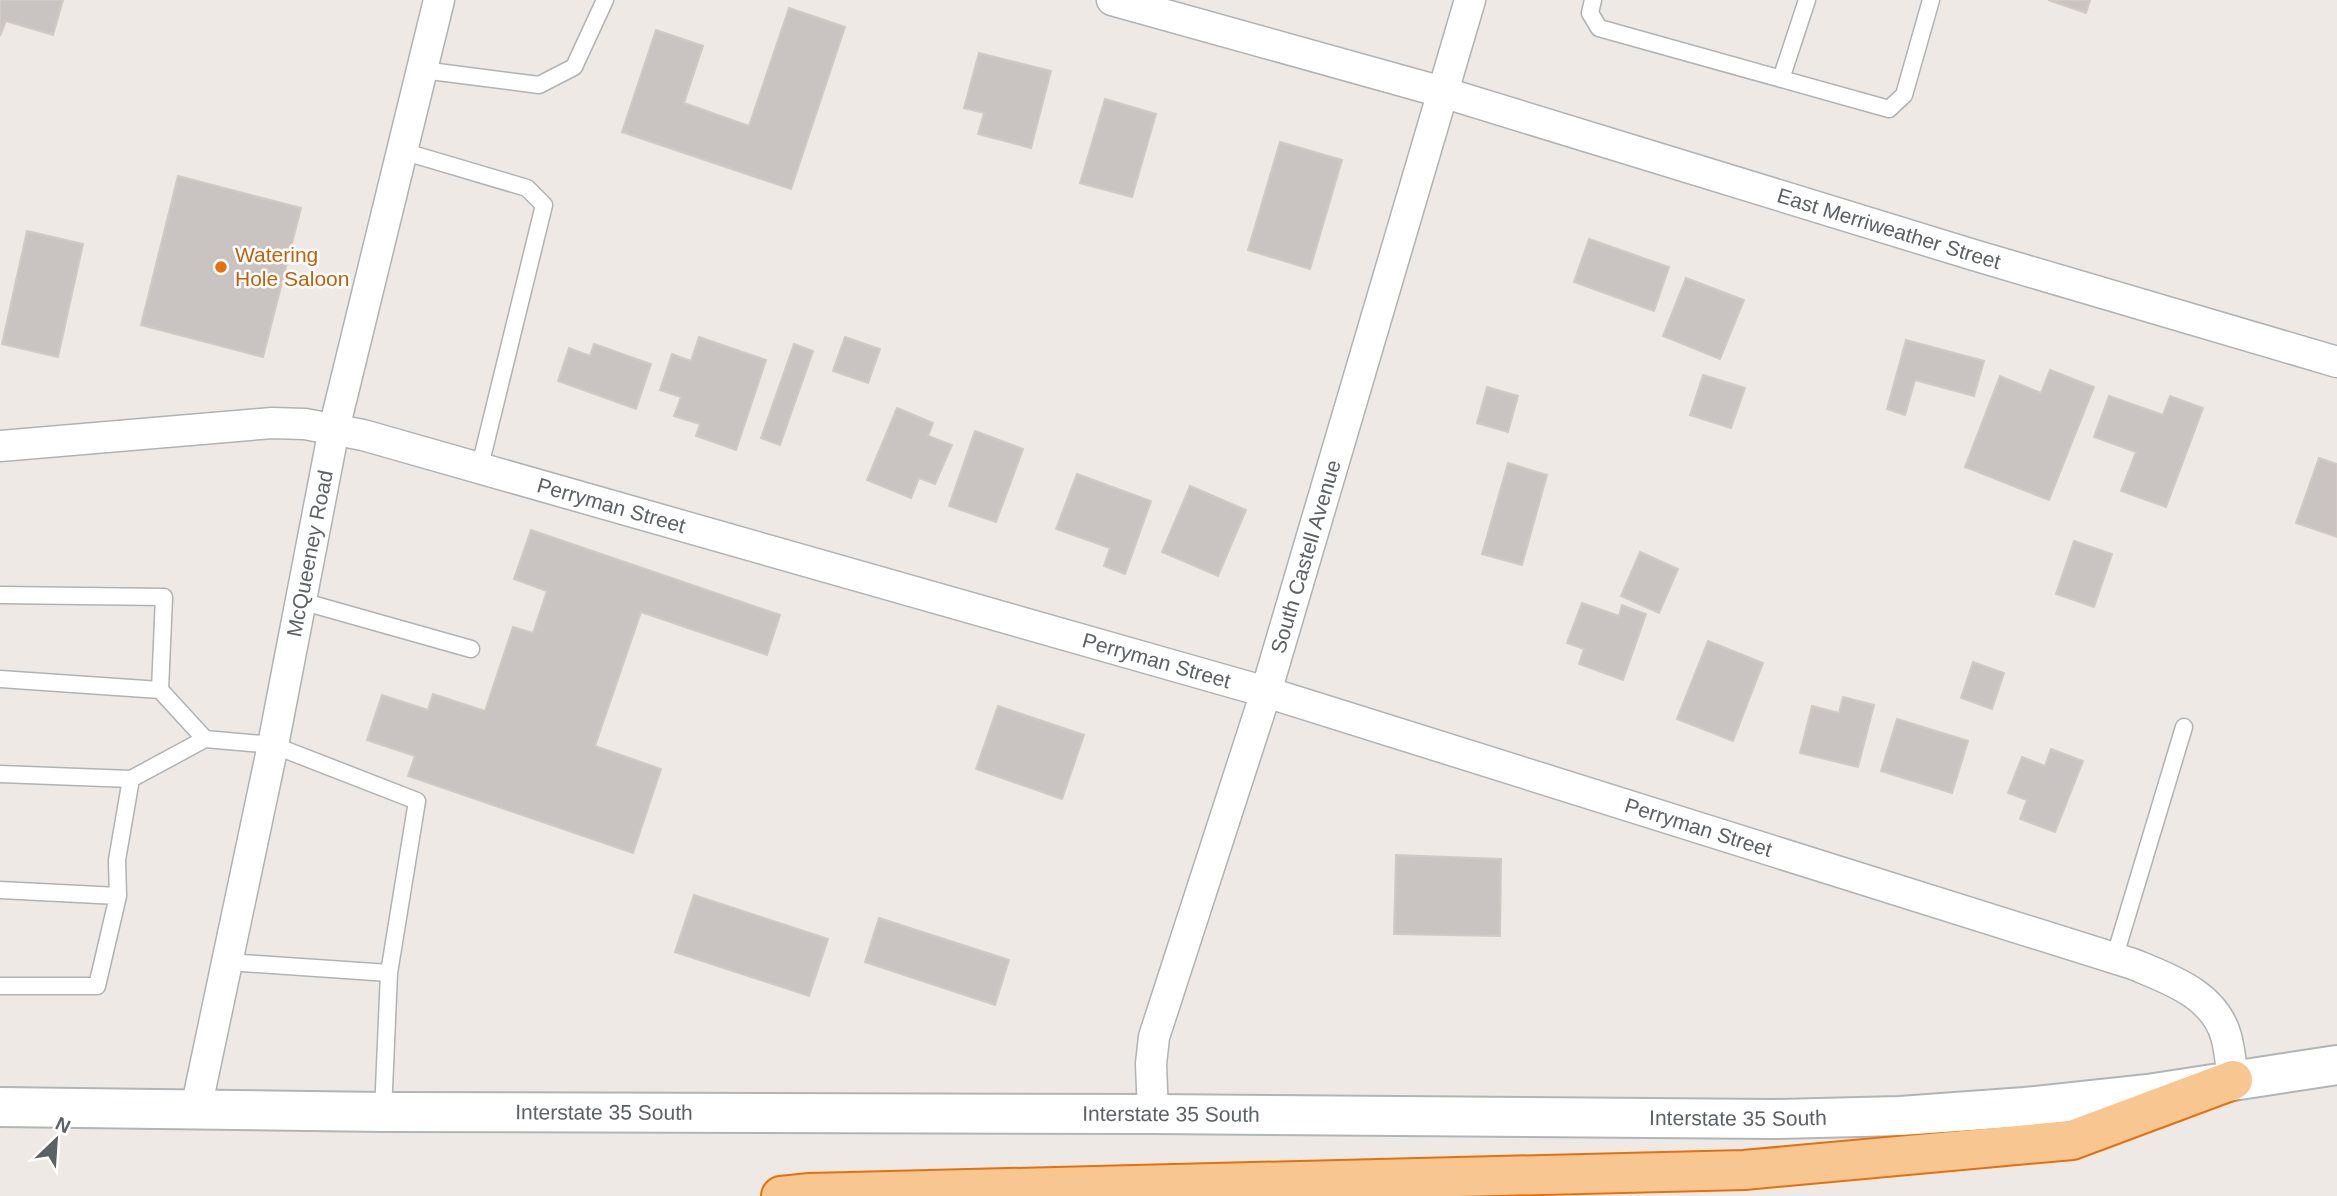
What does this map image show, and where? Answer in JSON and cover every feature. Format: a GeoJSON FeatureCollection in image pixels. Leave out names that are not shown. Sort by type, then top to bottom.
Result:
{"type":"FeatureCollection","features":[{"type":"Feature","properties":{"kind":"highway"},"geometry":{"type":"LineString","coordinates":[[781,1196],[1018,1186],[1718,1171],[1784,1167],[2073,1140],[2233,1080]]}},
{"type":"Feature","properties":{"kind":"main road","name":"Interstate 35 South"},"geometry":{"type":"LineString","coordinates":[[0,1107],[383,1112],[1761,1119],[1900,1116],[2038,1106],[2148,1094],[2337,1065]]}},
{"type":"Feature","properties":{"kind":"street","name":"McQueeney Road"},"geometry":{"type":"LineString","coordinates":[[196,1109],[273,745],[334,429],[439,0]]}},
{"type":"Feature","properties":{"kind":"street","name":"East Merriweather Street"},"geometry":{"type":"LineString","coordinates":[[1112,0],[1442,92],[1977,256],[2337,362]]}},
{"type":"Feature","properties":{"kind":"street","name":"South Castell Avenue"},"geometry":{"type":"LineString","coordinates":[[1153,1114],[1151,1064],[1154,1037],[1266,692],[1470,0]]}},
{"type":"Feature","properties":{"kind":"street","name":"Perryman Street"},"geometry":{"type":"LineString","coordinates":[[0,446],[272,423],[305,424],[334,429],[1266,692],[2133,964],[2173,981],[2197,995],[2217,1016],[2226,1035],[2233,1080]]}},
{"type":"Feature","properties":{"kind":"lane"},"geometry":{"type":"LineString","coordinates":[[422,70],[538,85],[574,67],[605,0]]}},
{"type":"Feature","properties":{"kind":"lane"},"geometry":{"type":"LineString","coordinates":[[1593,0],[1590,13],[1599,28],[1889,109],[1904,95],[1931,0]]}},
{"type":"Feature","properties":{"kind":"lane"},"geometry":{"type":"LineString","coordinates":[[1782,79],[1807,0]]}},
{"type":"Feature","properties":{"kind":"lane"},"geometry":{"type":"LineString","coordinates":[[402,151],[527,188],[544,205],[479,470]]}},
{"type":"Feature","properties":{"kind":"lane"},"geometry":{"type":"LineString","coordinates":[[0,595],[164,597],[160,690]]}},
{"type":"Feature","properties":{"kind":"lane"},"geometry":{"type":"LineString","coordinates":[[301,601],[471,649]]}},
{"type":"Feature","properties":{"kind":"lane"},"geometry":{"type":"LineString","coordinates":[[0,679],[160,690],[205,739]]}},
{"type":"Feature","properties":{"kind":"lane"},"geometry":{"type":"LineString","coordinates":[[2114,959],[2184,727]]}},
{"type":"Feature","properties":{"kind":"lane"},"geometry":{"type":"LineString","coordinates":[[0,774],[131,779],[205,739],[273,745],[417,801],[389,973],[383,1112]]}},
{"type":"Feature","properties":{"kind":"lane"},"geometry":{"type":"LineString","coordinates":[[0,986],[97,986],[118,896],[117,860],[131,779]]}},
{"type":"Feature","properties":{"kind":"lane"},"geometry":{"type":"LineString","coordinates":[[0,890],[118,896]]}},
{"type":"Feature","properties":{"kind":"lane"},"geometry":{"type":"LineString","coordinates":[[228,962],[389,973]]}},
{"type":"Feature","properties":{"kind":"building"},"geometry":{"type":"Polygon","coordinates":[[[0,0],[63,0],[53,35],[6,21],[0,36],[0,0]]]}},
{"type":"Feature","properties":{"kind":"building"},"geometry":{"type":"Polygon","coordinates":[[[2048,0],[2090,0],[2086,13],[2048,0]]]}},
{"type":"Feature","properties":{"kind":"building"},"geometry":{"type":"Polygon","coordinates":[[[789,8],[845,27],[791,189],[622,132],[656,30],[703,46],[684,103],[749,126],[789,8]]]}},
{"type":"Feature","properties":{"kind":"building"},"geometry":{"type":"Polygon","coordinates":[[[979,53],[1051,71],[1031,148],[978,134],[984,113],[964,108],[979,53]]]}},
{"type":"Feature","properties":{"kind":"building"},"geometry":{"type":"Polygon","coordinates":[[[1105,99],[1156,114],[1132,197],[1080,183],[1105,99]]]}},
{"type":"Feature","properties":{"kind":"building"},"geometry":{"type":"Polygon","coordinates":[[[1280,142],[1342,160],[1310,269],[1248,250],[1280,142]]]}},
{"type":"Feature","properties":{"kind":"building","name":"Watering Hole Saloon"},"geometry":{"type":"Polygon","coordinates":[[[178,176],[301,208],[263,357],[141,325],[178,176]]]}},
{"type":"Feature","properties":{"kind":"building"},"geometry":{"type":"Polygon","coordinates":[[[27,231],[83,244],[58,357],[2,344],[27,231]]]}},
{"type":"Feature","properties":{"kind":"building"},"geometry":{"type":"Polygon","coordinates":[[[1589,239],[1669,267],[1654,311],[1574,282],[1589,239]]]}},
{"type":"Feature","properties":{"kind":"building"},"geometry":{"type":"Polygon","coordinates":[[[1686,278],[1744,300],[1720,359],[1663,336],[1686,278]]]}},
{"type":"Feature","properties":{"kind":"building"},"geometry":{"type":"Polygon","coordinates":[[[699,337],[766,360],[736,450],[696,436],[700,424],[674,416],[681,397],[660,390],[672,354],[691,361],[699,337]]]}},
{"type":"Feature","properties":{"kind":"building"},"geometry":{"type":"Polygon","coordinates":[[[845,337],[880,349],[868,383],[833,371],[845,337]]]}},
{"type":"Feature","properties":{"kind":"building"},"geometry":{"type":"Polygon","coordinates":[[[1906,340],[1984,361],[1974,396],[1915,380],[1905,415],[1887,409],[1906,340]]]}},
{"type":"Feature","properties":{"kind":"building"},"geometry":{"type":"Polygon","coordinates":[[[594,344],[651,364],[636,409],[558,381],[569,348],[590,356],[594,344]]]}},
{"type":"Feature","properties":{"kind":"building"},"geometry":{"type":"Polygon","coordinates":[[[794,344],[813,351],[780,445],[761,438],[794,344]]]}},
{"type":"Feature","properties":{"kind":"building"},"geometry":{"type":"Polygon","coordinates":[[[2050,370],[2094,387],[2049,500],[1965,467],[2000,376],[2041,393],[2050,370]]]}},
{"type":"Feature","properties":{"kind":"building"},"geometry":{"type":"Polygon","coordinates":[[[1703,375],[1745,388],[1731,428],[1690,415],[1703,375]]]}},
{"type":"Feature","properties":{"kind":"building"},"geometry":{"type":"Polygon","coordinates":[[[1487,387],[1518,396],[1508,432],[1477,423],[1487,387]]]}},
{"type":"Feature","properties":{"kind":"building"},"geometry":{"type":"Polygon","coordinates":[[[2109,396],[2163,415],[2170,396],[2203,408],[2166,507],[2121,491],[2136,452],[2094,437],[2109,396]]]}},
{"type":"Feature","properties":{"kind":"building"},"geometry":{"type":"Polygon","coordinates":[[[897,408],[933,423],[928,436],[952,445],[935,484],[919,478],[911,498],[867,480],[897,408]]]}},
{"type":"Feature","properties":{"kind":"building"},"geometry":{"type":"Polygon","coordinates":[[[975,431],[1023,449],[996,522],[949,506],[975,431]]]}},
{"type":"Feature","properties":{"kind":"building"},"geometry":{"type":"Polygon","coordinates":[[[2319,458],[2337,464],[2337,537],[2296,523],[2319,458]]]}},
{"type":"Feature","properties":{"kind":"building"},"geometry":{"type":"Polygon","coordinates":[[[1508,463],[1547,475],[1522,565],[1482,554],[1508,463]]]}},
{"type":"Feature","properties":{"kind":"building"},"geometry":{"type":"Polygon","coordinates":[[[1077,474],[1151,501],[1125,574],[1104,566],[1110,548],[1056,529],[1077,474]]]}},
{"type":"Feature","properties":{"kind":"building"},"geometry":{"type":"Polygon","coordinates":[[[1190,486],[1246,510],[1218,576],[1162,552],[1190,486]]]}},
{"type":"Feature","properties":{"kind":"building"},"geometry":{"type":"Polygon","coordinates":[[[531,530],[780,615],[767,655],[641,612],[595,746],[661,769],[633,853],[408,776],[415,756],[367,740],[382,695],[428,710],[433,694],[485,711],[513,627],[533,633],[547,591],[514,579],[531,530]]]}},
{"type":"Feature","properties":{"kind":"building"},"geometry":{"type":"Polygon","coordinates":[[[2074,541],[2112,554],[2094,607],[2056,594],[2074,541]]]}},
{"type":"Feature","properties":{"kind":"building"},"geometry":{"type":"Polygon","coordinates":[[[1640,552],[1678,569],[1659,613],[1621,596],[1640,552]]]}},
{"type":"Feature","properties":{"kind":"building"},"geometry":{"type":"Polygon","coordinates":[[[1582,603],[1619,616],[1622,605],[1646,614],[1623,680],[1579,664],[1584,649],[1567,643],[1582,603]]]}},
{"type":"Feature","properties":{"kind":"building"},"geometry":{"type":"Polygon","coordinates":[[[1708,641],[1763,663],[1733,741],[1677,719],[1708,641]]]}},
{"type":"Feature","properties":{"kind":"building"},"geometry":{"type":"Polygon","coordinates":[[[1973,662],[2004,673],[1992,709],[1961,698],[1973,662]]]}},
{"type":"Feature","properties":{"kind":"building"},"geometry":{"type":"Polygon","coordinates":[[[1843,697],[1874,705],[1858,767],[1800,753],[1812,706],[1839,713],[1843,697]]]}},
{"type":"Feature","properties":{"kind":"building"},"geometry":{"type":"Polygon","coordinates":[[[998,706],[1084,735],[1062,799],[976,769],[998,706]]]}},
{"type":"Feature","properties":{"kind":"building"},"geometry":{"type":"Polygon","coordinates":[[[1897,719],[1968,741],[1952,793],[1881,771],[1897,719]]]}},
{"type":"Feature","properties":{"kind":"building"},"geometry":{"type":"Polygon","coordinates":[[[2051,749],[2083,761],[2055,832],[2020,819],[2027,800],[2008,793],[2022,757],[2045,766],[2051,749]]]}},
{"type":"Feature","properties":{"kind":"building"},"geometry":{"type":"Polygon","coordinates":[[[1396,855],[1501,859],[1500,936],[1394,934],[1396,855]]]}},
{"type":"Feature","properties":{"kind":"building"},"geometry":{"type":"Polygon","coordinates":[[[694,895],[828,939],[809,996],[675,952],[694,895]]]}},
{"type":"Feature","properties":{"kind":"building"},"geometry":{"type":"Polygon","coordinates":[[[879,918],[1009,960],[995,1005],[865,962],[879,918]]]}},
{"type":"Feature","properties":{"kind":"place","name":"Watering Hole Saloon"},"geometry":{"type":"Point","coordinates":[221,267]}}]}
